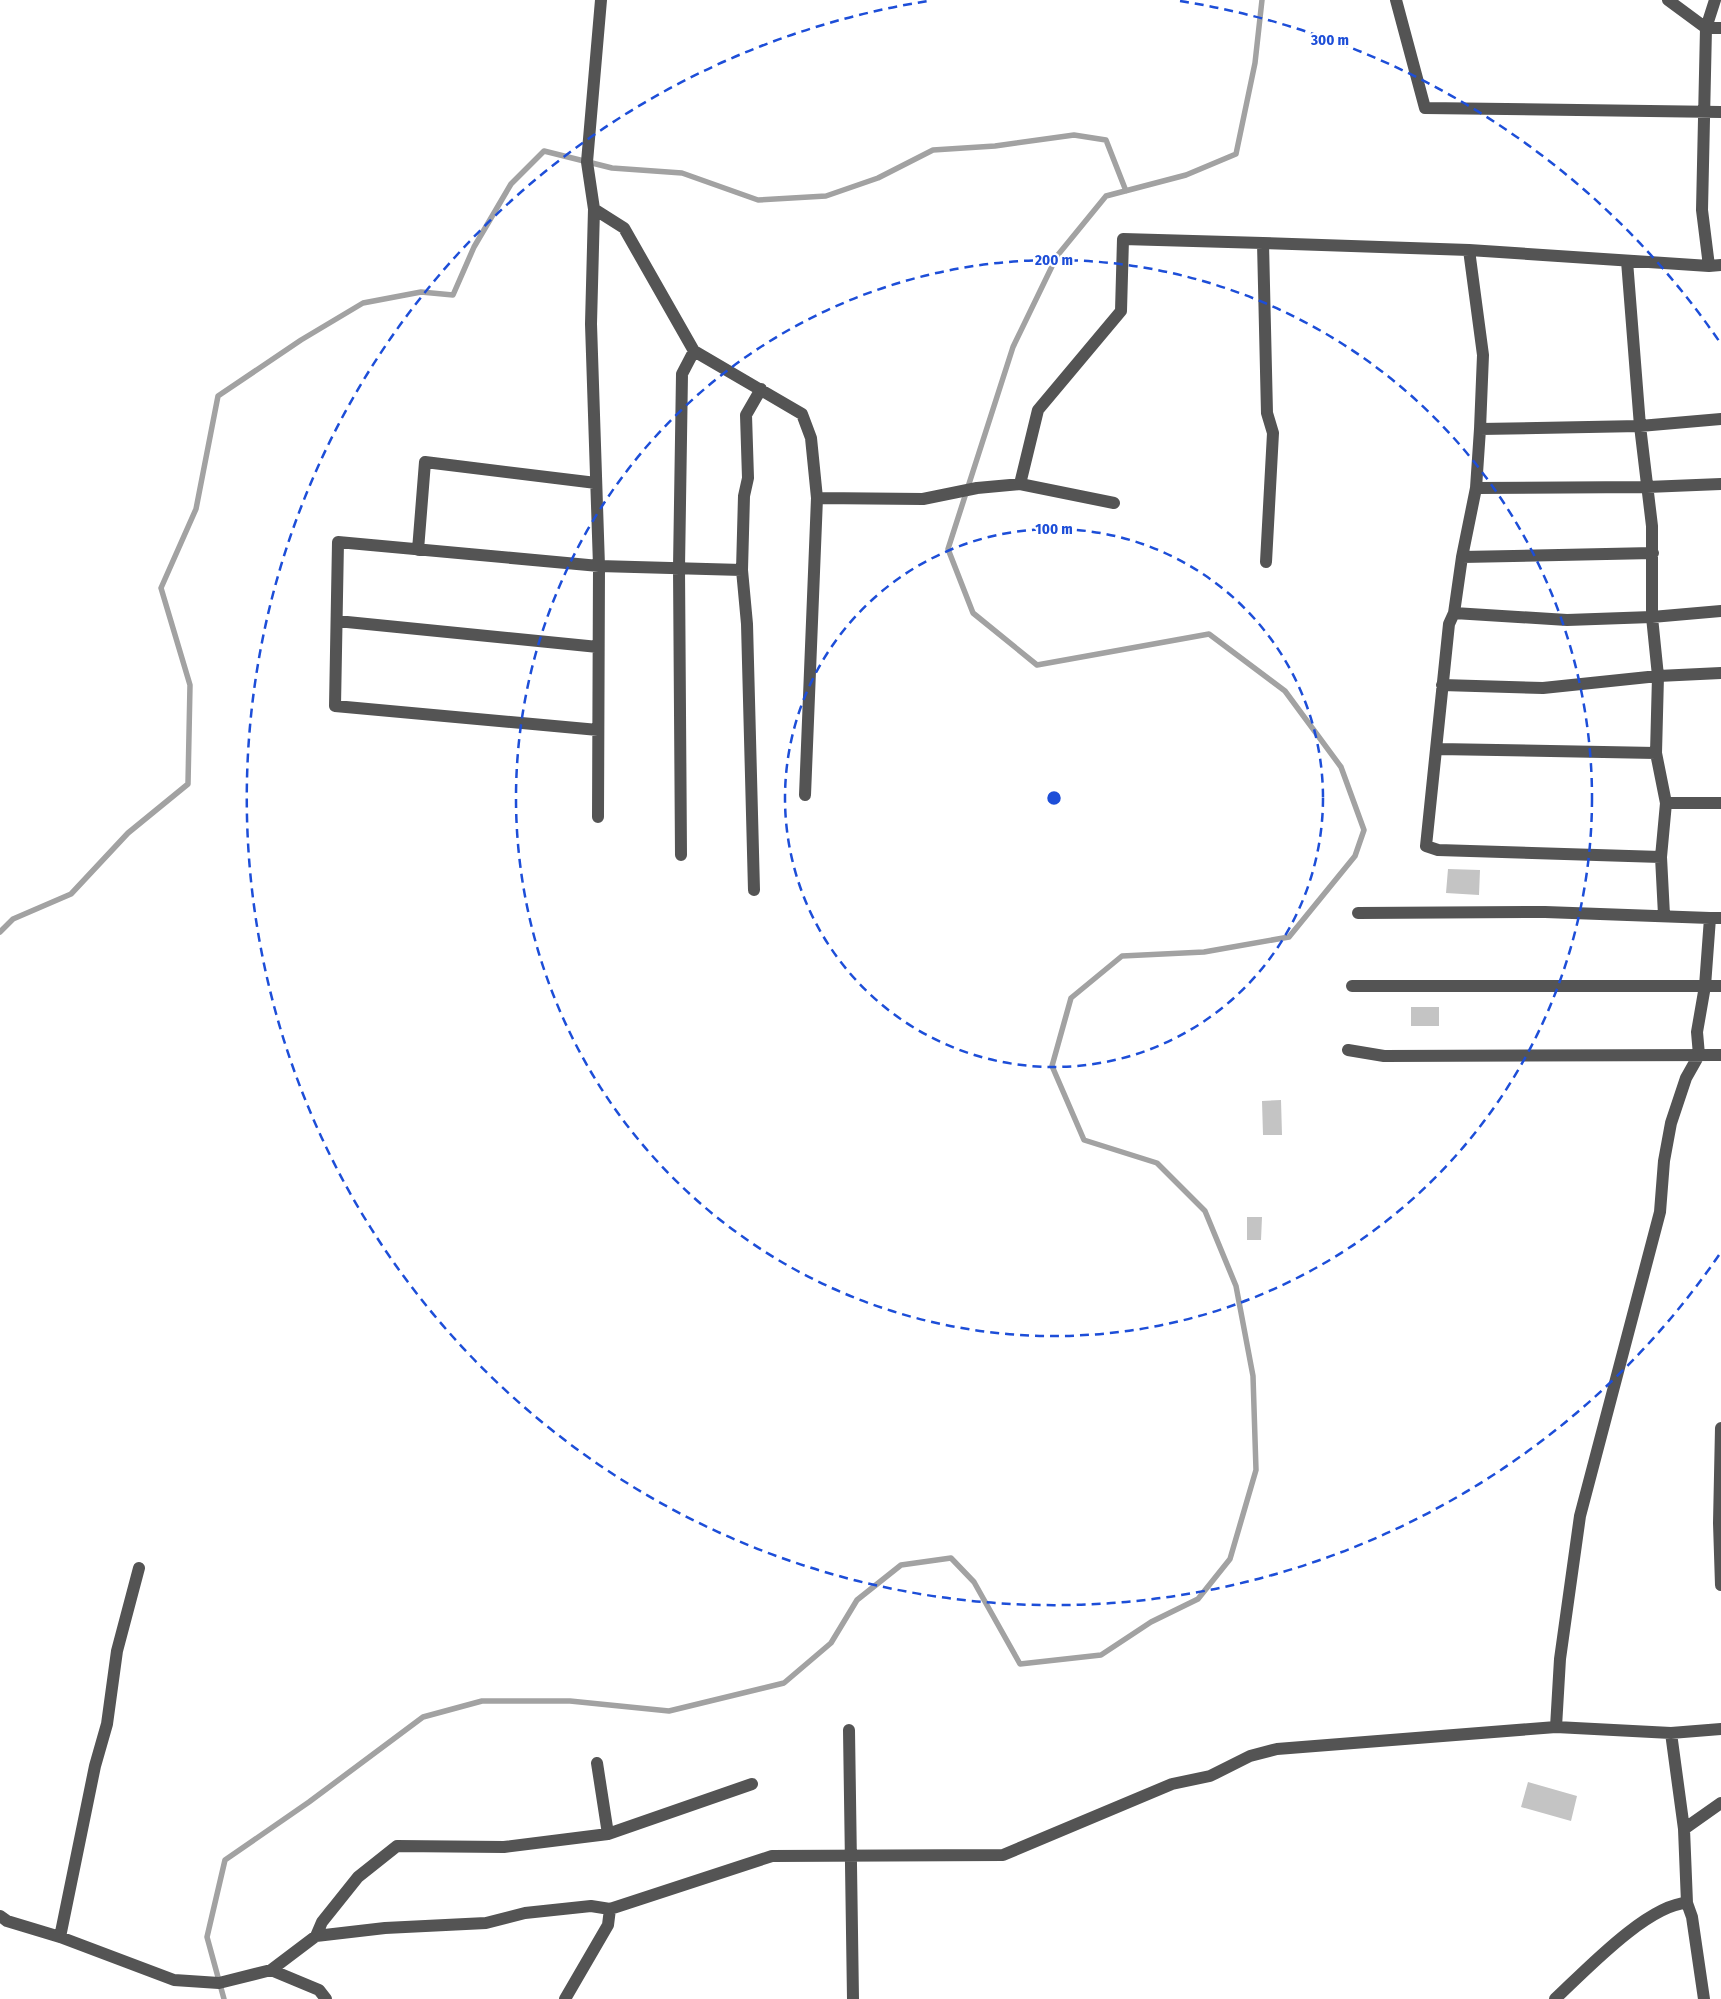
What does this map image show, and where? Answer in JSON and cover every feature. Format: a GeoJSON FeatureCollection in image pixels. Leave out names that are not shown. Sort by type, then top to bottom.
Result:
{"type":"FeatureCollection","features":[{"type":"Feature","properties":{"kind":"street"},"geometry":{"type":"LineString","coordinates":[[598,817],[599,566],[591,324],[594,209],[587,162],[601,0]]}},
{"type":"Feature","properties":{"kind":"street"},"geometry":{"type":"LineString","coordinates":[[1396,0],[1425,108],[1721,112]]}},
{"type":"Feature","properties":{"kind":"street"},"geometry":{"type":"LineString","coordinates":[[1668,0],[1706,28],[1721,28]]}},
{"type":"Feature","properties":{"kind":"street"},"geometry":{"type":"LineString","coordinates":[[1020,484],[1038,410],[1121,312],[1122,239],[1469,250],[1715,266],[1702,210],[1706,28],[1715,0]]}},
{"type":"Feature","properties":{"kind":"street"},"geometry":{"type":"LineString","coordinates":[[594,209],[624,228],[694,351],[802,414],[811,438],[817,498],[805,795]]}},
{"type":"Feature","properties":{"kind":"street"},"geometry":{"type":"LineString","coordinates":[[1263,243],[1267,413],[1273,433],[1266,562]]}},
{"type":"Feature","properties":{"kind":"street"},"geometry":{"type":"LineString","coordinates":[[1469,250],[1483,355],[1476,488],[1462,557],[1454,613],[1449,624],[1442,685],[1438,749],[1426,846],[1438,850],[1661,857]]}},
{"type":"Feature","properties":{"kind":"street"},"geometry":{"type":"LineString","coordinates":[[1626,261],[1653,553],[1652,617],[1658,676],[1656,753],[1666,803],[1661,857],[1664,915]]}},
{"type":"Feature","properties":{"kind":"street"},"geometry":{"type":"LineString","coordinates":[[681,855],[679,568],[682,374],[694,351]]}},
{"type":"Feature","properties":{"kind":"street"},"geometry":{"type":"LineString","coordinates":[[754,890],[747,624],[742,570],[744,496],[748,478],[746,415],[761,389]]}},
{"type":"Feature","properties":{"kind":"street"},"geometry":{"type":"LineString","coordinates":[[1480,429],[1640,426],[1721,419]]}},
{"type":"Feature","properties":{"kind":"street"},"geometry":{"type":"LineString","coordinates":[[418,550],[425,462],[596,483]]}},
{"type":"Feature","properties":{"kind":"street"},"geometry":{"type":"LineString","coordinates":[[817,498],[923,499],[977,488],[1020,484],[1114,503]]}},
{"type":"Feature","properties":{"kind":"street"},"geometry":{"type":"LineString","coordinates":[[1476,488],[1647,487],[1721,484]]}},
{"type":"Feature","properties":{"kind":"street"},"geometry":{"type":"LineString","coordinates":[[598,730],[335,706],[338,542],[599,566],[742,570]]}},
{"type":"Feature","properties":{"kind":"street"},"geometry":{"type":"LineString","coordinates":[[1462,557],[1653,553]]}},
{"type":"Feature","properties":{"kind":"street"},"geometry":{"type":"LineString","coordinates":[[1454,613],[1567,620],[1652,617],[1721,611]]}},
{"type":"Feature","properties":{"kind":"street"},"geometry":{"type":"LineString","coordinates":[[337,621],[598,647]]}},
{"type":"Feature","properties":{"kind":"street"},"geometry":{"type":"LineString","coordinates":[[1442,685],[1543,688],[1658,676],[1721,673]]}},
{"type":"Feature","properties":{"kind":"street"},"geometry":{"type":"LineString","coordinates":[[1438,749],[1656,753]]}},
{"type":"Feature","properties":{"kind":"street"},"geometry":{"type":"LineString","coordinates":[[1666,803],[1721,803]]}},
{"type":"Feature","properties":{"kind":"street"},"geometry":{"type":"LineString","coordinates":[[1358,913],[1545,912],[1715,918],[1697,1032],[1699,1055],[1686,1078],[1671,1123],[1664,1161],[1660,1212],[1580,1516],[1560,1659],[1556,1727]]}},
{"type":"Feature","properties":{"kind":"street"},"geometry":{"type":"LineString","coordinates":[[1352,986],[1721,986]]}},
{"type":"Feature","properties":{"kind":"street"},"geometry":{"type":"LineString","coordinates":[[1348,1050],[1384,1056],[1721,1055]]}},
{"type":"Feature","properties":{"kind":"street"},"geometry":{"type":"LineString","coordinates":[[1721,1428],[1719,1522],[1721,1585]]}},
{"type":"Feature","properties":{"kind":"street"},"geometry":{"type":"LineString","coordinates":[[60,1936],[95,1766],[106,1724],[117,1651],[139,1568]]}},
{"type":"Feature","properties":{"kind":"street"},"geometry":{"type":"LineString","coordinates":[[0,1916],[7,1921],[60,1936],[174,1980],[219,1983],[270,1970],[316,1936],[385,1928],[486,1924],[525,1913],[591,1906],[610,1909],[772,1856],[1003,1855],[1172,1784],[1210,1776],[1250,1756],[1277,1748],[1556,1727],[1671,1733],[1721,1729]]}},
{"type":"Feature","properties":{"kind":"street"},"geometry":{"type":"LineString","coordinates":[[849,1730],[849,1857],[853,1999]]}},
{"type":"Feature","properties":{"kind":"street"},"geometry":{"type":"LineString","coordinates":[[1671,1733],[1684,1829],[1687,1903],[1692,1917],[1704,1999]]}},
{"type":"Feature","properties":{"kind":"street"},"geometry":{"type":"LineString","coordinates":[[597,1763],[608,1834]]}},
{"type":"Feature","properties":{"kind":"street"},"geometry":{"type":"LineString","coordinates":[[316,1936],[322,1922],[358,1877],[397,1846],[504,1847],[608,1834],[752,1784]]}},
{"type":"Feature","properties":{"kind":"street"},"geometry":{"type":"LineString","coordinates":[[1684,1829],[1721,1804]]}},
{"type":"Feature","properties":{"kind":"street"},"geometry":{"type":"LineString","coordinates":[[1555,1999],[1624,1935],[1675,1903],[1687,1903]]}},
{"type":"Feature","properties":{"kind":"street"},"geometry":{"type":"LineString","coordinates":[[565,1999],[608,1925],[610,1909]]}},
{"type":"Feature","properties":{"kind":"street"},"geometry":{"type":"LineString","coordinates":[[270,1970],[319,1990],[326,1999]]}},
{"type":"Feature","properties":{"kind":"building"},"geometry":{"type":"Polygon","coordinates":[[[1448,869],[1480,870],[1479,895],[1446,893],[1448,869]]]}},
{"type":"Feature","properties":{"kind":"building"},"geometry":{"type":"Polygon","coordinates":[[[1411,1007],[1439,1007],[1439,1026],[1411,1026],[1411,1007]]]}},
{"type":"Feature","properties":{"kind":"building"},"geometry":{"type":"Polygon","coordinates":[[[1281,1100],[1282,1135],[1263,1135],[1262,1101],[1281,1100]]]}},
{"type":"Feature","properties":{"kind":"building"},"geometry":{"type":"Polygon","coordinates":[[[1247,1217],[1262,1217],[1261,1240],[1247,1240],[1247,1217]]]}},
{"type":"Feature","properties":{"kind":"building"},"geometry":{"type":"Polygon","coordinates":[[[1528,1782],[1577,1796],[1571,1821],[1521,1807],[1528,1782]]]}},
{"type":"Feature","properties":{"kind":"waterway"},"geometry":{"type":"LineString","coordinates":[[224,1999],[207,1937],[225,1860],[309,1802],[423,1717],[482,1701],[570,1701],[669,1711],[784,1683],[831,1643],[857,1600],[901,1565],[951,1558],[974,1582],[1020,1664],[1101,1655],[1151,1622],[1198,1599],[1230,1559],[1256,1470],[1253,1376],[1236,1286],[1205,1211],[1157,1163],[1084,1140],[1052,1066],[1071,998],[1122,956],[1204,952],[1289,937],[1355,856],[1364,830],[1341,767],[1285,691],[1209,634],[1037,665],[973,613],[948,549],[1013,347],[1057,256],[1106,196],[1186,175],[1236,154],[1255,63],[1262,0]]}},
{"type":"Feature","properties":{"kind":"waterway"},"geometry":{"type":"LineString","coordinates":[[0,932],[13,919],[71,894],[128,833],[188,784],[190,685],[161,588],[196,509],[218,396],[301,340],[363,303],[421,292],[453,295],[474,247],[511,184],[544,151],[612,168],[682,173],[758,200],[826,196],[878,178],[933,150],[995,146],[1074,135],[1106,140],[1126,191]]}}]}
